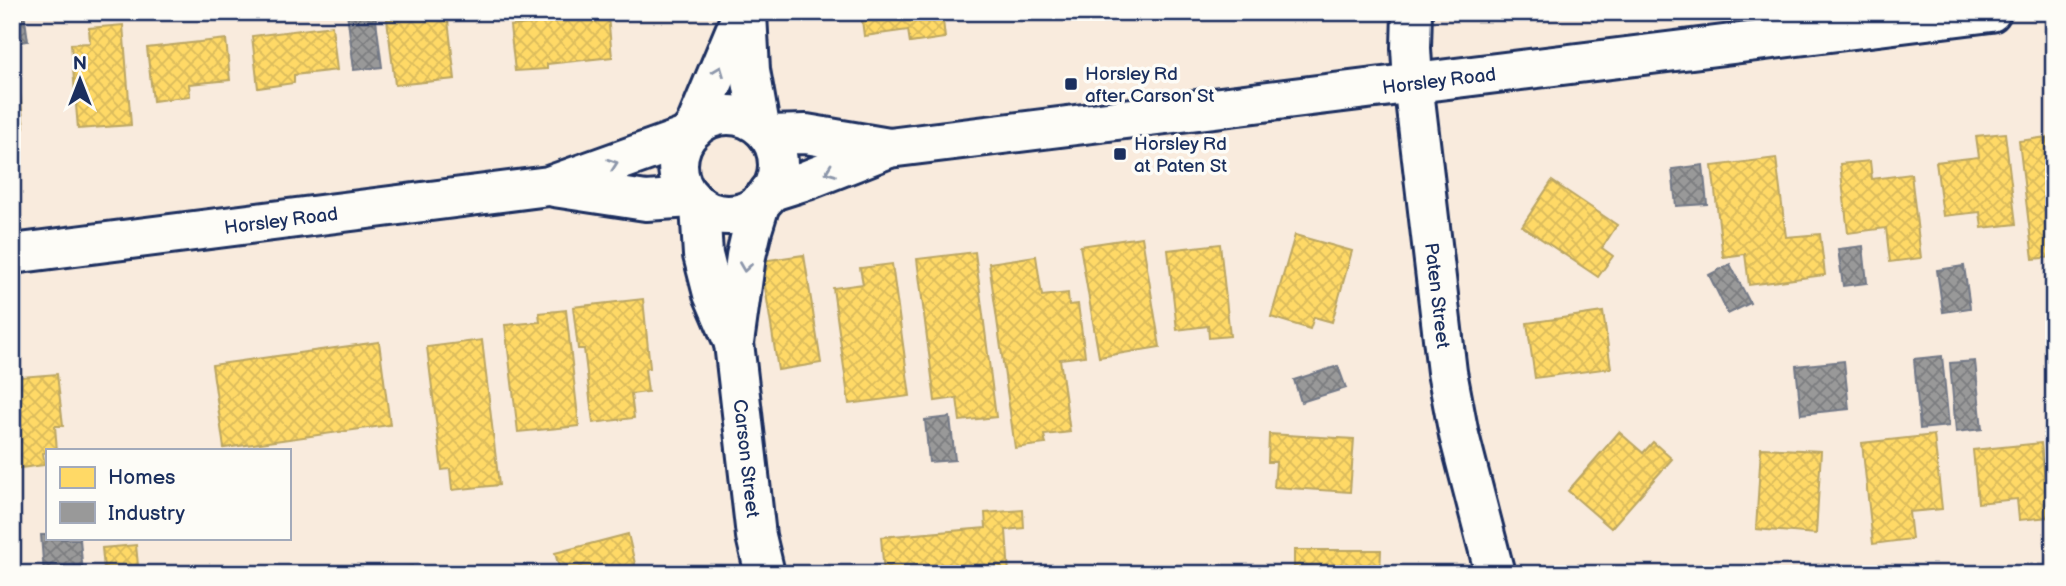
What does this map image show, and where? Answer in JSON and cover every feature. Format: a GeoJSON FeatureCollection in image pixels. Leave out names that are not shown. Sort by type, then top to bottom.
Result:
{"type":"FeatureCollection","features":[{"type":"Feature","properties":{"kind":"street"},"geometry":{"type":"LineString","coordinates":[[745,12],[750,70],[764,131]]}},
{"type":"Feature","properties":{"kind":"street"},"geometry":{"type":"LineString","coordinates":[[690,133],[703,121],[727,115],[750,120],[764,131],[774,146],[777,170],[775,181],[765,197],[741,212],[713,212],[695,202],[684,190],[678,169],[681,148],[745,12]]}},
{"type":"Feature","properties":{"kind":"street","name":"Paten Street"},"geometry":{"type":"LineString","coordinates":[[1412,12],[1410,48],[1413,82],[1449,383],[1459,435],[1495,574]]}},
{"type":"Feature","properties":{"kind":"street","name":"Horsley Road"},"geometry":{"type":"LineString","coordinates":[[765,197],[889,148],[1991,12]]}},
{"type":"Feature","properties":{"kind":"street","name":"Horsley Road"},"geometry":{"type":"LineString","coordinates":[[764,131],[806,134],[889,148]]}},
{"type":"Feature","properties":{"kind":"street","name":"Horsley Road"},"geometry":{"type":"LineString","coordinates":[[12,254],[549,186],[690,133]]}},
{"type":"Feature","properties":{"kind":"street","name":"Horsley Road"},"geometry":{"type":"LineString","coordinates":[[549,186],[646,201],[695,202]]}},
{"type":"Feature","properties":{"kind":"street","name":"Carson Street"},"geometry":{"type":"LineString","coordinates":[[765,197],[752,230],[746,256],[734,343],[756,536],[765,574]]}},
{"type":"Feature","properties":{"kind":"street","name":"Carson Street"},"geometry":{"type":"LineString","coordinates":[[695,202],[703,255],[713,294],[734,343]]}},
{"type":"Feature","properties":{"kind":"building: Homes"},"geometry":{"type":"Polygon","coordinates":[[[391,12],[447,12],[455,79],[395,85],[387,19],[392,19],[391,12]]]}},
{"type":"Feature","properties":{"kind":"building: Homes"},"geometry":{"type":"Polygon","coordinates":[[[861,12],[942,12],[945,38],[910,43],[908,30],[864,36],[861,12]]]}},
{"type":"Feature","properties":{"kind":"building: Homes"},"geometry":{"type":"Polygon","coordinates":[[[608,16],[612,57],[547,64],[547,69],[515,71],[510,26],[608,16]]]}},
{"type":"Feature","properties":{"kind":"building: Homes"},"geometry":{"type":"Polygon","coordinates":[[[123,25],[131,125],[78,129],[71,44],[90,43],[89,28],[123,25]]]}},
{"type":"Feature","properties":{"kind":"building: Homes"},"geometry":{"type":"Polygon","coordinates":[[[332,26],[337,70],[294,75],[294,83],[258,88],[252,36],[332,26]]]}},
{"type":"Feature","properties":{"kind":"building: Homes"},"geometry":{"type":"Polygon","coordinates":[[[226,39],[230,80],[189,84],[190,96],[153,101],[147,48],[226,39]]]}},
{"type":"Feature","properties":{"kind":"building: Homes"},"geometry":{"type":"Polygon","coordinates":[[[18,77],[24,128],[12,129],[12,78],[18,77]]]}},
{"type":"Feature","properties":{"kind":"building: Homes"},"geometry":{"type":"Polygon","coordinates":[[[2005,133],[2016,224],[1982,228],[1980,212],[1943,216],[1936,162],[1979,157],[1976,136],[2005,133]]]}},
{"type":"Feature","properties":{"kind":"building: Homes"},"geometry":{"type":"Polygon","coordinates":[[[2047,137],[2050,161],[2054,161],[2054,257],[2033,259],[2019,141],[2047,137]]]}},
{"type":"Feature","properties":{"kind":"building: Homes"},"geometry":{"type":"Polygon","coordinates":[[[1776,158],[1786,237],[1820,234],[1825,275],[1749,285],[1745,254],[1723,257],[1712,166],[1776,158]]]}},
{"type":"Feature","properties":{"kind":"building: Homes"},"geometry":{"type":"Polygon","coordinates":[[[1870,161],[1872,179],[1911,174],[1921,258],[1890,262],[1886,228],[1848,233],[1840,164],[1870,161]]]}},
{"type":"Feature","properties":{"kind":"building: Homes"},"geometry":{"type":"Polygon","coordinates":[[[1552,181],[1617,225],[1602,248],[1613,256],[1598,277],[1522,226],[1552,181]]]}},
{"type":"Feature","properties":{"kind":"building: Homes"},"geometry":{"type":"Polygon","coordinates":[[[1295,235],[1352,251],[1332,322],[1314,317],[1310,329],[1271,317],[1295,235]]]}},
{"type":"Feature","properties":{"kind":"building: Homes"},"geometry":{"type":"Polygon","coordinates":[[[1142,237],[1160,347],[1099,357],[1080,246],[1142,237]]]}},
{"type":"Feature","properties":{"kind":"building: Homes"},"geometry":{"type":"Polygon","coordinates":[[[1220,244],[1230,336],[1209,338],[1208,326],[1177,330],[1168,250],[1220,244]]]}},
{"type":"Feature","properties":{"kind":"building: Homes"},"geometry":{"type":"Polygon","coordinates":[[[975,252],[996,417],[960,421],[957,398],[935,401],[917,259],[975,252]]]}},
{"type":"Feature","properties":{"kind":"building: Homes"},"geometry":{"type":"Polygon","coordinates":[[[804,255],[821,363],[778,370],[761,261],[804,255]]]}},
{"type":"Feature","properties":{"kind":"building: Homes"},"geometry":{"type":"Polygon","coordinates":[[[1036,256],[1042,296],[1068,293],[1069,305],[1078,304],[1085,356],[1060,359],[1070,432],[1044,435],[1046,444],[1015,448],[989,263],[1036,256]]]}},
{"type":"Feature","properties":{"kind":"building: Homes"},"geometry":{"type":"Polygon","coordinates":[[[892,264],[910,396],[849,404],[833,288],[863,284],[860,268],[892,264]]]}},
{"type":"Feature","properties":{"kind":"building: Homes"},"geometry":{"type":"Polygon","coordinates":[[[643,299],[650,368],[645,369],[648,392],[631,394],[634,418],[593,423],[584,349],[578,349],[573,307],[643,299]]]}},
{"type":"Feature","properties":{"kind":"building: Homes"},"geometry":{"type":"Polygon","coordinates":[[[566,310],[579,426],[518,432],[505,325],[540,322],[539,313],[566,310]]]}},
{"type":"Feature","properties":{"kind":"building: Homes"},"geometry":{"type":"Polygon","coordinates":[[[1603,312],[1611,368],[1535,378],[1527,323],[1603,312]]]}},
{"type":"Feature","properties":{"kind":"building: Homes"},"geometry":{"type":"Polygon","coordinates":[[[482,340],[499,485],[452,490],[450,469],[442,470],[427,347],[482,340]]]}},
{"type":"Feature","properties":{"kind":"building: Homes"},"geometry":{"type":"Polygon","coordinates":[[[379,342],[390,425],[224,448],[212,365],[379,342]]]}},
{"type":"Feature","properties":{"kind":"building: Homes"},"geometry":{"type":"Polygon","coordinates":[[[12,369],[20,369],[21,377],[57,374],[63,426],[55,426],[57,449],[46,449],[46,453],[43,453],[45,465],[12,469],[12,369]]]}},
{"type":"Feature","properties":{"kind":"building: Homes"},"geometry":{"type":"Polygon","coordinates":[[[2054,384],[2054,480],[2046,385],[2054,384]]]}},
{"type":"Feature","properties":{"kind":"building: Homes"},"geometry":{"type":"Polygon","coordinates":[[[1619,432],[1643,453],[1653,442],[1672,459],[1611,528],[1568,491],[1619,432]]]}},
{"type":"Feature","properties":{"kind":"building: Homes"},"geometry":{"type":"Polygon","coordinates":[[[1269,434],[1354,439],[1350,492],[1274,487],[1276,462],[1268,462],[1269,434]]]}},
{"type":"Feature","properties":{"kind":"building: Homes"},"geometry":{"type":"Polygon","coordinates":[[[1934,435],[1942,509],[1909,512],[1912,539],[1873,544],[1862,443],[1934,435]]]}},
{"type":"Feature","properties":{"kind":"building: Homes"},"geometry":{"type":"Polygon","coordinates":[[[2041,443],[2049,517],[2019,520],[2017,499],[1978,503],[1973,450],[2041,443]]]}},
{"type":"Feature","properties":{"kind":"building: Homes"},"geometry":{"type":"Polygon","coordinates":[[[1761,448],[1821,451],[1816,534],[1756,529],[1761,448]]]}},
{"type":"Feature","properties":{"kind":"building: Homes"},"geometry":{"type":"Polygon","coordinates":[[[1023,510],[1024,528],[1006,530],[1009,574],[884,574],[881,537],[986,528],[985,513],[1023,510]]]}},
{"type":"Feature","properties":{"kind":"building: Homes"},"geometry":{"type":"Polygon","coordinates":[[[628,534],[636,568],[618,574],[561,574],[555,553],[628,534]]]}},
{"type":"Feature","properties":{"kind":"building: Homes"},"geometry":{"type":"Polygon","coordinates":[[[136,545],[138,565],[104,569],[102,548],[136,545]]]}},
{"type":"Feature","properties":{"kind":"building: Homes"},"geometry":{"type":"Polygon","coordinates":[[[1294,550],[1381,550],[1380,574],[1294,574],[1294,550]]]}},
{"type":"Feature","properties":{"kind":"building: Homes"},"geometry":{"type":"Polygon","coordinates":[[[412,566],[414,574],[356,574],[412,566]]]}},
{"type":"Feature","properties":{"kind":"building: Industry"},"geometry":{"type":"Polygon","coordinates":[[[12,12],[24,12],[28,41],[12,43],[12,12]]]}},
{"type":"Feature","properties":{"kind":"building: Industry"},"geometry":{"type":"Polygon","coordinates":[[[347,12],[375,12],[382,67],[354,70],[347,12]]]}},
{"type":"Feature","properties":{"kind":"building: Industry"},"geometry":{"type":"Polygon","coordinates":[[[1703,165],[1707,204],[1676,206],[1672,169],[1703,165]]]}},
{"type":"Feature","properties":{"kind":"building: Industry"},"geometry":{"type":"Polygon","coordinates":[[[1863,246],[1867,283],[1843,286],[1838,249],[1863,246]]]}},
{"type":"Feature","properties":{"kind":"building: Industry"},"geometry":{"type":"Polygon","coordinates":[[[1730,264],[1750,303],[1728,314],[1709,275],[1730,264]]]}},
{"type":"Feature","properties":{"kind":"building: Industry"},"geometry":{"type":"Polygon","coordinates":[[[1964,266],[1970,308],[1943,312],[1937,270],[1964,266]]]}},
{"type":"Feature","properties":{"kind":"building: Industry"},"geometry":{"type":"Polygon","coordinates":[[[1942,356],[1949,426],[1920,429],[1914,359],[1942,356]]]}},
{"type":"Feature","properties":{"kind":"building: Industry"},"geometry":{"type":"Polygon","coordinates":[[[1844,361],[1849,409],[1801,414],[1796,366],[1844,361]]]}},
{"type":"Feature","properties":{"kind":"building: Industry"},"geometry":{"type":"Polygon","coordinates":[[[1975,361],[1982,429],[1956,432],[1950,363],[1975,361]]]}},
{"type":"Feature","properties":{"kind":"building: Industry"},"geometry":{"type":"Polygon","coordinates":[[[1338,366],[1346,388],[1301,402],[1294,380],[1338,366]]]}},
{"type":"Feature","properties":{"kind":"building: Industry"},"geometry":{"type":"Polygon","coordinates":[[[950,417],[955,460],[929,462],[925,420],[950,417]]]}},
{"type":"Feature","properties":{"kind":"building: Industry"},"geometry":{"type":"Polygon","coordinates":[[[41,535],[46,535],[46,540],[80,540],[83,574],[44,574],[41,535]]]}},
{"type":"Feature","properties":{"kind":"place","name":"Horsley Rd after Carson St"},"geometry":{"type":"Point","coordinates":[1071,84]}},
{"type":"Feature","properties":{"kind":"place","name":"Horsley Rd at Paten St"},"geometry":{"type":"Point","coordinates":[1120,154]}}]}
